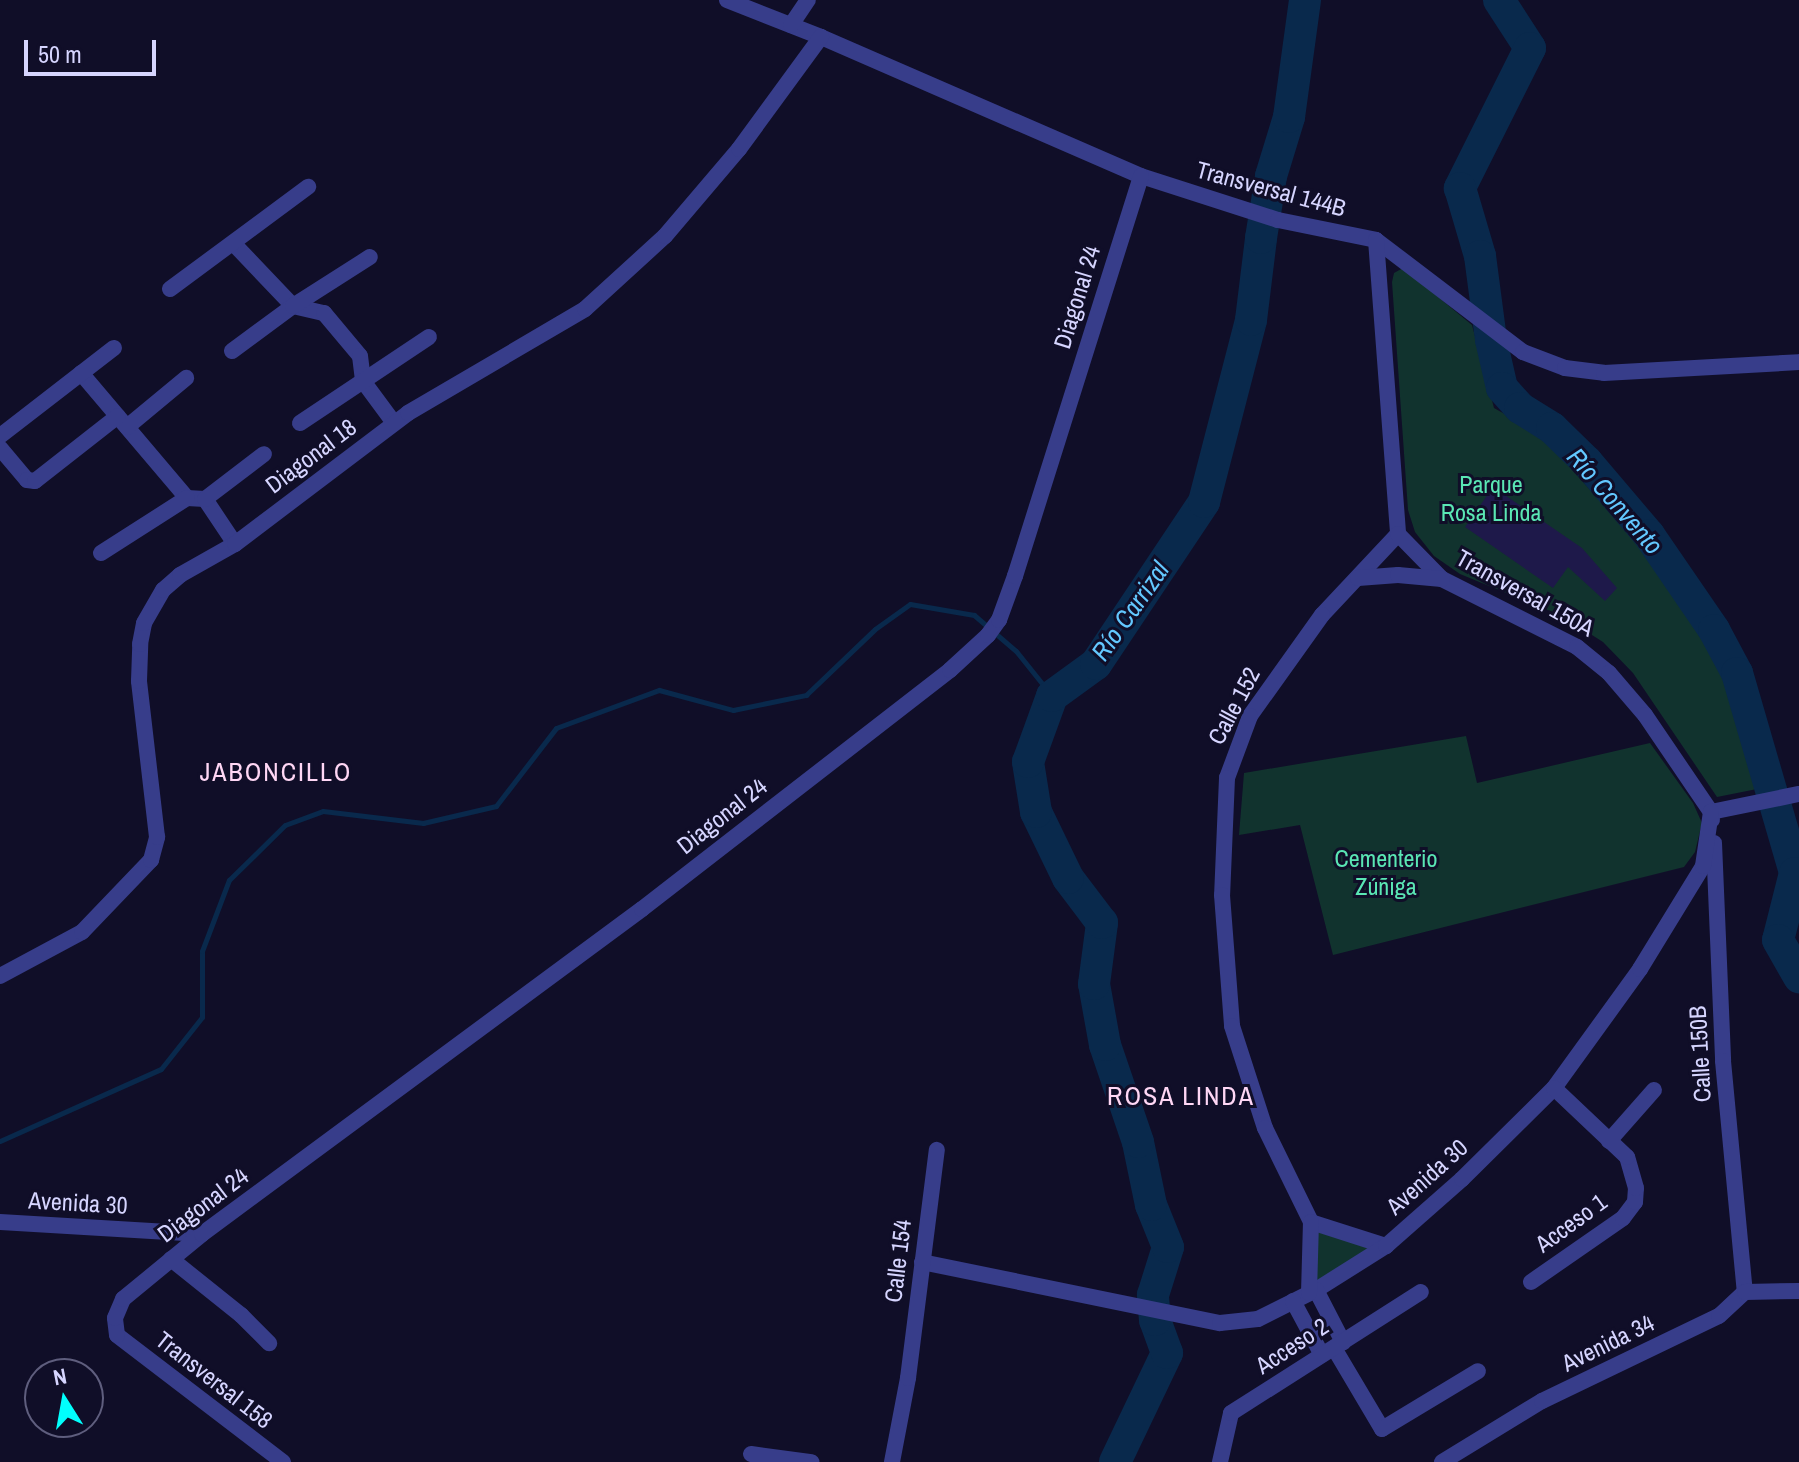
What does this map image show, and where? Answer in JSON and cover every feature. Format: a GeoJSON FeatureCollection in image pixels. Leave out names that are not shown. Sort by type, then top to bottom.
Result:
{"type":"FeatureCollection","features":[{"type":"Feature","properties":{"kind":"street","name":"Transversal 144B"},"geometry":{"type":"LineString","coordinates":[[727,0],[821,37],[1141,176],[1230,207],[1376,240],[1523,352],[1565,368],[1604,373],[1799,362]]}},
{"type":"Feature","properties":{"kind":"street"},"geometry":{"type":"LineString","coordinates":[[791,25],[808,0]]}},
{"type":"Feature","properties":{"kind":"street","name":"Diagonal 18"},"geometry":{"type":"LineString","coordinates":[[0,976],[82,932],[151,860],[157,837],[139,681],[144,623],[171,583],[235,544],[394,423],[585,309],[665,236],[739,149],[821,37]]}},
{"type":"Feature","properties":{"kind":"street","name":"Diagonal 24"},"geometry":{"type":"LineString","coordinates":[[117,1335],[115,1318],[123,1299],[202,1234],[524,999],[950,670],[988,635],[999,620],[1015,576],[1141,176]]}},
{"type":"Feature","properties":{"kind":"street"},"geometry":{"type":"LineString","coordinates":[[170,289],[308,187]]}},
{"type":"Feature","properties":{"kind":"street"},"geometry":{"type":"LineString","coordinates":[[1376,240],[1398,534]]}},
{"type":"Feature","properties":{"kind":"street"},"geometry":{"type":"LineString","coordinates":[[233,243],[293,306],[324,313],[360,356],[363,381],[394,423]]}},
{"type":"Feature","properties":{"kind":"street"},"geometry":{"type":"LineString","coordinates":[[232,351],[293,306],[370,257]]}},
{"type":"Feature","properties":{"kind":"street"},"geometry":{"type":"LineString","coordinates":[[300,423],[429,337]]}},
{"type":"Feature","properties":{"kind":"street"},"geometry":{"type":"LineString","coordinates":[[0,436],[114,348]]}},
{"type":"Feature","properties":{"kind":"street"},"geometry":{"type":"LineString","coordinates":[[81,373],[187,498]]}},
{"type":"Feature","properties":{"kind":"street"},"geometry":{"type":"LineString","coordinates":[[0,448],[27,480],[35,481],[186,378]]}},
{"type":"Feature","properties":{"kind":"street"},"geometry":{"type":"LineString","coordinates":[[101,553],[187,498],[205,499],[264,454]]}},
{"type":"Feature","properties":{"kind":"street"},"geometry":{"type":"LineString","coordinates":[[205,499],[235,544]]}},
{"type":"Feature","properties":{"kind":"street","name":"Calle 152"},"geometry":{"type":"LineString","coordinates":[[1313,1291],[1311,1222],[1265,1128],[1232,1026],[1223,945],[1224,810],[1234,754],[1259,699],[1322,615],[1398,534]]}},
{"type":"Feature","properties":{"kind":"street","name":"Transversal 150A"},"geometry":{"type":"LineString","coordinates":[[1398,534],[1442,579],[1593,659],[1628,691],[1711,812]]}},
{"type":"Feature","properties":{"kind":"street"},"geometry":{"type":"LineString","coordinates":[[1358,578],[1398,575],[1442,579]]}},
{"type":"Feature","properties":{"kind":"street"},"geometry":{"type":"LineString","coordinates":[[1711,812],[1796,794]]}},
{"type":"Feature","properties":{"kind":"street","name":"Avenida 30"},"geometry":{"type":"LineString","coordinates":[[922,1262],[1220,1323],[1247,1322],[1313,1291],[1386,1246],[1462,1179],[1554,1088],[1640,969],[1680,906],[1706,857],[1711,812]]}},
{"type":"Feature","properties":{"kind":"street","name":"Calle 150B"},"geometry":{"type":"LineString","coordinates":[[1711,812],[1719,909],[1723,1061],[1745,1292]]}},
{"type":"Feature","properties":{"kind":"street","name":"Acceso 1"},"geometry":{"type":"LineString","coordinates":[[1531,1282],[1623,1218],[1635,1202],[1633,1172],[1627,1157],[1554,1088]]}},
{"type":"Feature","properties":{"kind":"street"},"geometry":{"type":"LineString","coordinates":[[1609,1141],[1654,1090]]}},
{"type":"Feature","properties":{"kind":"street","name":"Calle 154"},"geometry":{"type":"LineString","coordinates":[[892,1462],[908,1378],[937,1150]]}},
{"type":"Feature","properties":{"kind":"street","name":"Avenida 30"},"geometry":{"type":"LineString","coordinates":[[0,1222],[202,1234]]}},
{"type":"Feature","properties":{"kind":"street"},"geometry":{"type":"LineString","coordinates":[[1311,1222],[1386,1246]]}},
{"type":"Feature","properties":{"kind":"street"},"geometry":{"type":"LineString","coordinates":[[171,1259],[241,1315],[269,1343]]}},
{"type":"Feature","properties":{"kind":"street"},"geometry":{"type":"LineString","coordinates":[[1313,1291],[1333,1348]]}},
{"type":"Feature","properties":{"kind":"street"},"geometry":{"type":"LineString","coordinates":[[1745,1292],[1799,1291]]}},
{"type":"Feature","properties":{"kind":"street","name":"Acceso 2"},"geometry":{"type":"LineString","coordinates":[[1220,1462],[1231,1413],[1421,1292]]}},
{"type":"Feature","properties":{"kind":"street","name":"Avenida 34"},"geometry":{"type":"LineString","coordinates":[[1442,1462],[1542,1401],[1719,1316],[1745,1292]]}},
{"type":"Feature","properties":{"kind":"street"},"geometry":{"type":"LineString","coordinates":[[1293,1301],[1333,1348],[1382,1429],[1478,1371]]}},
{"type":"Feature","properties":{"kind":"street","name":"Transversal 158"},"geometry":{"type":"LineString","coordinates":[[117,1335],[283,1462]]}},
{"type":"Feature","properties":{"kind":"street"},"geometry":{"type":"LineString","coordinates":[[751,1454],[811,1462]]}},
{"type":"Feature","properties":{"kind":"green space","name":"Parque Rosa Linda"},"geometry":{"type":"Polygon","coordinates":[[[1403,268],[1472,325],[1494,408],[1540,434],[1661,569],[1710,644],[1762,788],[1717,797],[1633,673],[1603,642],[1562,616],[1460,574],[1434,556],[1415,532],[1408,510],[1392,282],[1394,273],[1403,268]]]}},
{"type":"Feature","properties":{"kind":"green space","name":"Cementerio Zúñiga"},"geometry":{"type":"Polygon","coordinates":[[[1466,736],[1477,783],[1650,743],[1693,803],[1702,823],[1695,852],[1684,867],[1333,955],[1300,825],[1239,835],[1244,773],[1466,736]]]}},
{"type":"Feature","properties":{"kind":"green space"},"geometry":{"type":"Polygon","coordinates":[[[1318,1230],[1371,1249],[1316,1282],[1318,1230]]]}},
{"type":"Feature","properties":{"kind":"building"},"geometry":{"type":"Polygon","coordinates":[[[1493,487],[1582,548],[1617,588],[1605,601],[1568,567],[1553,588],[1465,527],[1493,487]]]}},
{"type":"Feature","properties":{"kind":"waterway","name":"Río Carrizal"},"geometry":{"type":"LineString","coordinates":[[1115,1462],[1167,1353],[1155,1320],[1153,1295],[1168,1247],[1151,1205],[1138,1142],[1105,1045],[1094,984],[1102,923],[1068,878],[1036,812],[1028,762],[1052,696],[1096,664],[1204,502],[1251,320],[1271,176],[1289,117],[1305,0]]}},
{"type":"Feature","properties":{"kind":"waterway","name":"Río Convento"},"geometry":{"type":"LineString","coordinates":[[1499,0],[1530,48],[1460,188],[1480,256],[1491,340],[1502,388],[1520,408],[1552,428],[1587,462],[1649,535],[1714,630],[1737,673],[1795,873],[1778,940],[1799,977]]}},
{"type":"Feature","properties":{"kind":"waterway"},"geometry":{"type":"LineString","coordinates":[[0,1141],[161,1069],[202,1017],[202,951],[229,880],[285,825],[323,811],[423,823],[496,806],[556,728],[659,690],[733,710],[806,695],[875,629],[910,604],[974,615],[1016,651],[1052,696]]}},
{"type":"Feature","properties":{"kind":"district","name":"JABONCILLO"},"geometry":{"type":"Point","coordinates":[276,772]}},
{"type":"Feature","properties":{"kind":"district","name":"ROSA LINDA"},"geometry":{"type":"Point","coordinates":[1181,1096]}}]}
